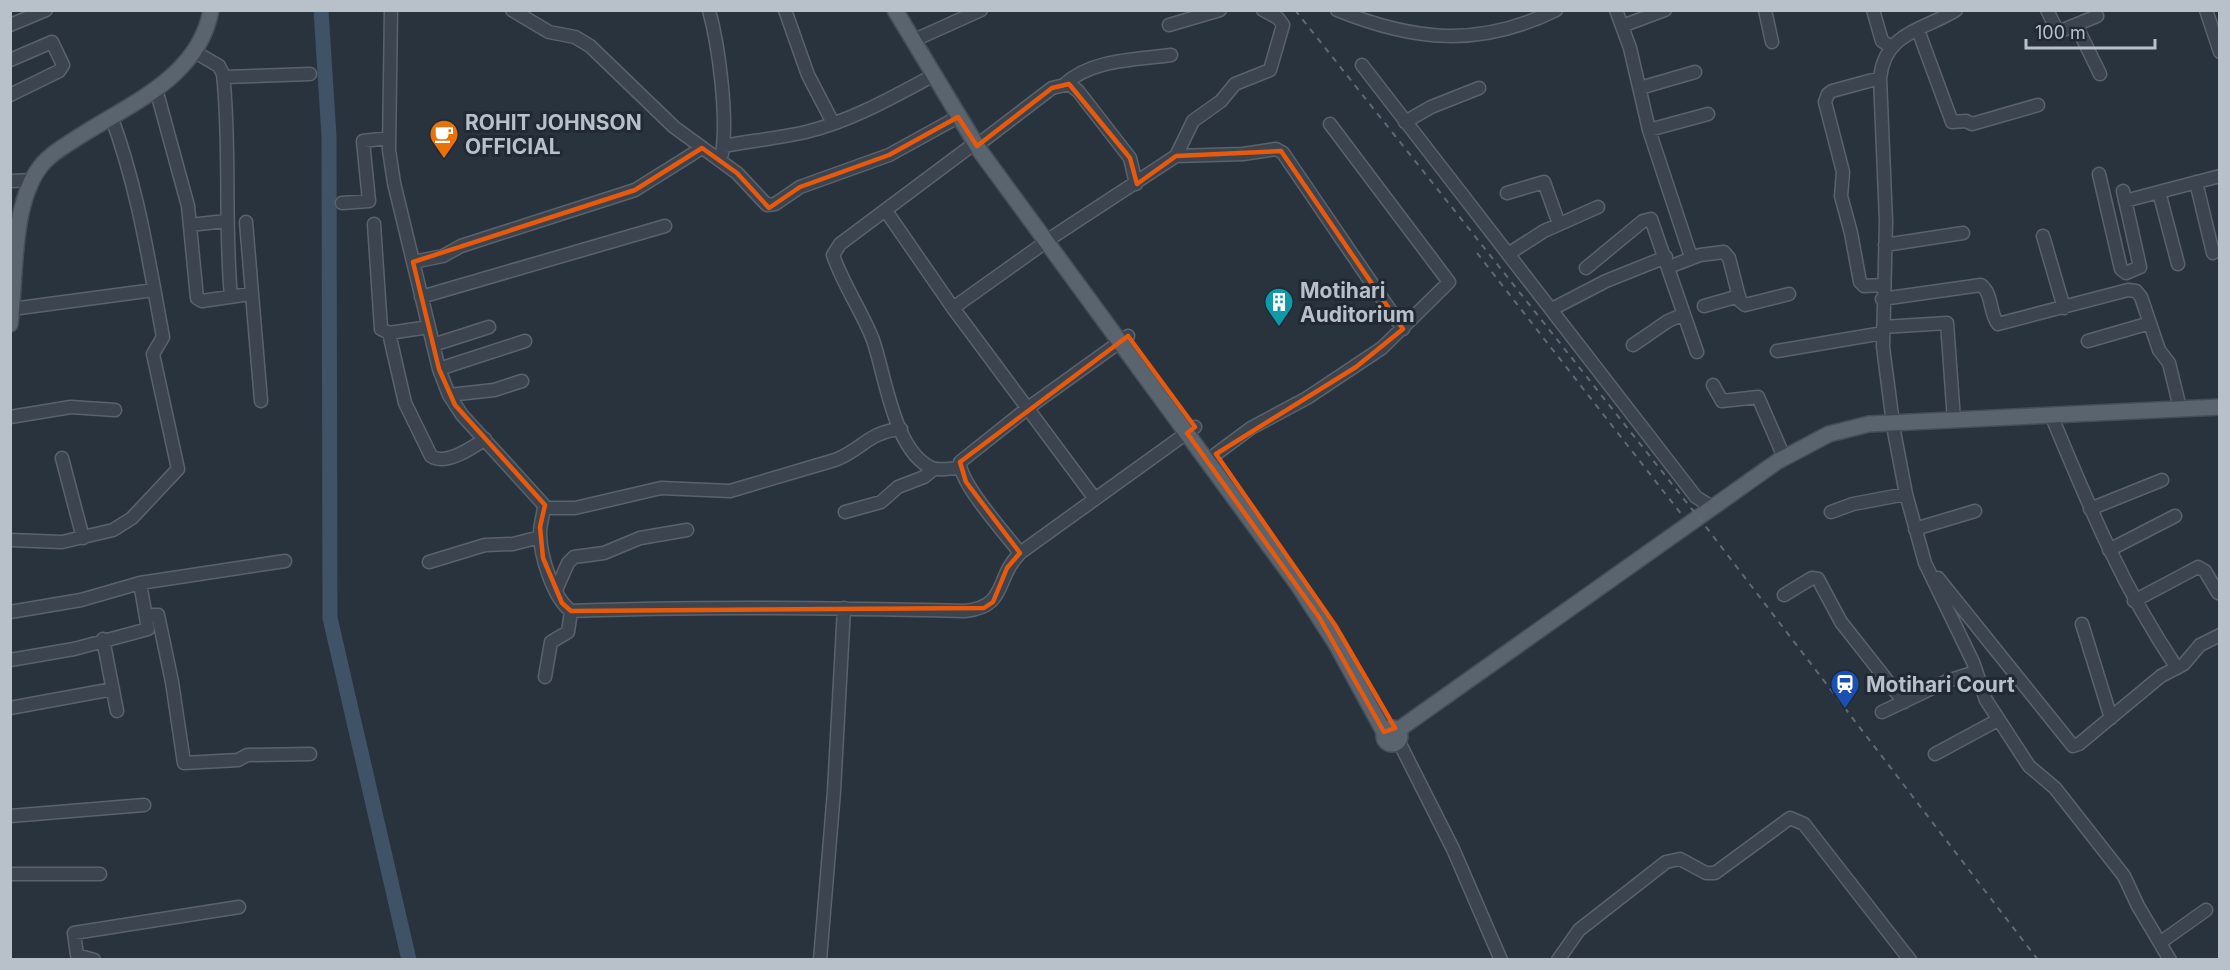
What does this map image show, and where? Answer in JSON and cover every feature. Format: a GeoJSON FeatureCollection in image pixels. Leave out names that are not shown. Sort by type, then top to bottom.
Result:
{"type":"FeatureCollection","features":[{"type":"Feature","properties":{"kind":"main road"},"geometry":{"type":"LineString","coordinates":[[11,317],[13,254],[32,180],[48,158],[156,89],[195,52],[206,34],[211,10]]}},
{"type":"Feature","properties":{"kind":"main road"},"geometry":{"type":"LineString","coordinates":[[895,10],[958,117],[980,142],[1191,430],[1304,593],[1394,735]]}},
{"type":"Feature","properties":{"kind":"main road"},"geometry":{"type":"LineString","coordinates":[[908,10],[980,142]]}},
{"type":"Feature","properties":{"kind":"main road"},"geometry":{"type":"LineString","coordinates":[[1394,735],[1784,457],[1828,434],[1954,420],[2220,407]]}},
{"type":"Feature","properties":{"kind":"main road"},"geometry":{"type":"LineString","coordinates":[[1394,735],[1786,465],[1827,442],[1894,426],[2054,422],[2220,414]]}},
{"type":"Feature","properties":{"kind":"main road"},"geometry":{"type":"LineString","coordinates":[[1191,430],[1215,454],[1335,625],[1394,735]]}},
{"type":"Feature","properties":{"kind":"street"},"geometry":{"type":"LineString","coordinates":[[10,25],[46,10]]}},
{"type":"Feature","properties":{"kind":"street"},"geometry":{"type":"LineString","coordinates":[[391,10],[389,138],[394,183],[439,369],[449,394],[462,415],[542,501],[544,508],[540,537],[543,558],[562,603],[571,611],[664,608],[965,611],[984,608],[996,597],[1007,568],[1020,553],[1191,430]]}},
{"type":"Feature","properties":{"kind":"street"},"geometry":{"type":"LineString","coordinates":[[512,10],[549,32],[575,37],[590,46],[644,100],[702,148],[737,172],[764,203],[771,205],[800,187],[889,155],[958,117]]}},
{"type":"Feature","properties":{"kind":"street"},"geometry":{"type":"LineString","coordinates":[[709,10],[715,38],[723,146],[721,161]]}},
{"type":"Feature","properties":{"kind":"street"},"geometry":{"type":"LineString","coordinates":[[785,10],[808,75],[833,123]]}},
{"type":"Feature","properties":{"kind":"street"},"geometry":{"type":"LineString","coordinates":[[921,37],[981,10]]}},
{"type":"Feature","properties":{"kind":"street"},"geometry":{"type":"LineString","coordinates":[[1169,25],[1220,10]]}},
{"type":"Feature","properties":{"kind":"street"},"geometry":{"type":"LineString","coordinates":[[953,308],[1050,239],[1176,156],[1193,121],[1221,101],[1235,84],[1270,70],[1283,26],[1278,18],[1263,10]]}},
{"type":"Feature","properties":{"kind":"street"},"geometry":{"type":"LineString","coordinates":[[1336,10],[1394,30],[1449,37],[1502,31],[1556,10]]}},
{"type":"Feature","properties":{"kind":"street"},"geometry":{"type":"LineString","coordinates":[[1616,10],[1640,88],[1649,130],[1691,257]]}},
{"type":"Feature","properties":{"kind":"street"},"geometry":{"type":"LineString","coordinates":[[1622,26],[1665,10]]}},
{"type":"Feature","properties":{"kind":"street"},"geometry":{"type":"LineString","coordinates":[[1765,10],[1772,42]]}},
{"type":"Feature","properties":{"kind":"street"},"geometry":{"type":"LineString","coordinates":[[1873,10],[1882,40],[1891,47]]}},
{"type":"Feature","properties":{"kind":"street"},"geometry":{"type":"LineString","coordinates":[[1956,10],[1904,36],[1891,47],[1884,57],[1880,78],[1885,245],[1883,330],[1894,426],[1906,494],[1925,563],[1976,672],[1982,692],[2029,765],[2055,788],[2124,876],[2138,906],[2170,960]]}},
{"type":"Feature","properties":{"kind":"street"},"geometry":{"type":"LineString","coordinates":[[2047,10],[2056,32],[2097,16]]}},
{"type":"Feature","properties":{"kind":"street"},"geometry":{"type":"LineString","coordinates":[[2206,10],[2216,32],[2220,52]]}},
{"type":"Feature","properties":{"kind":"street"},"geometry":{"type":"LineString","coordinates":[[2076,25],[2100,74]]}},
{"type":"Feature","properties":{"kind":"street"},"geometry":{"type":"LineString","coordinates":[[1918,30],[1952,122],[1965,120],[1972,124],[2038,105]]}},
{"type":"Feature","properties":{"kind":"street"},"geometry":{"type":"LineString","coordinates":[[10,60],[52,42],[63,65],[59,71],[10,95]]}},
{"type":"Feature","properties":{"kind":"street"},"geometry":{"type":"LineString","coordinates":[[195,52],[219,66],[224,77],[227,155],[226,221],[231,297]]}},
{"type":"Feature","properties":{"kind":"street"},"geometry":{"type":"LineString","coordinates":[[934,469],[914,452],[901,429],[891,405],[873,340],[833,255],[840,244],[1052,88],[1065,84],[1079,72],[1095,67],[1172,55]]}},
{"type":"Feature","properties":{"kind":"street"},"geometry":{"type":"LineString","coordinates":[[1362,65],[1696,497],[1712,507]]}},
{"type":"Feature","properties":{"kind":"street"},"geometry":{"type":"LineString","coordinates":[[1640,88],[1695,72]]}},
{"type":"Feature","properties":{"kind":"street"},"geometry":{"type":"LineString","coordinates":[[224,77],[310,74]]}},
{"type":"Feature","properties":{"kind":"street"},"geometry":{"type":"LineString","coordinates":[[723,146],[807,131],[833,123],[890,99],[934,75]]}},
{"type":"Feature","properties":{"kind":"street"},"geometry":{"type":"LineString","coordinates":[[1880,78],[1833,91],[1828,94],[1825,102],[1843,172],[1840,193],[1852,238],[1860,282],[1864,286],[1883,285]]}},
{"type":"Feature","properties":{"kind":"street"},"geometry":{"type":"LineString","coordinates":[[1065,84],[1078,91],[1121,146],[1133,164],[1136,184]]}},
{"type":"Feature","properties":{"kind":"street"},"geometry":{"type":"LineString","coordinates":[[1405,122],[1431,107],[1479,88]]}},
{"type":"Feature","properties":{"kind":"street"},"geometry":{"type":"LineString","coordinates":[[156,89],[188,206],[198,298],[202,301],[250,294]]}},
{"type":"Feature","properties":{"kind":"street"},"geometry":{"type":"LineString","coordinates":[[1649,130],[1708,114]]}},
{"type":"Feature","properties":{"kind":"street"},"geometry":{"type":"LineString","coordinates":[[10,540],[48,543],[83,538],[124,524],[178,469],[153,352],[162,344],[163,337],[132,175],[111,116]]}},
{"type":"Feature","properties":{"kind":"street"},"geometry":{"type":"LineString","coordinates":[[1215,454],[1251,428],[1356,367],[1403,329],[1448,284],[1449,280],[1330,124]]}},
{"type":"Feature","properties":{"kind":"street"},"geometry":{"type":"LineString","coordinates":[[342,203],[369,201],[363,141],[389,138]]}},
{"type":"Feature","properties":{"kind":"street"},"geometry":{"type":"LineString","coordinates":[[413,262],[443,256],[457,247],[634,190],[702,148]]}},
{"type":"Feature","properties":{"kind":"street"},"geometry":{"type":"LineString","coordinates":[[1176,156],[1243,154],[1276,149],[1281,151],[1403,329]]}},
{"type":"Feature","properties":{"kind":"street"},"geometry":{"type":"LineString","coordinates":[[2099,174],[2121,269],[2124,273],[2140,268],[2124,196],[2159,192],[2220,176]]}},
{"type":"Feature","properties":{"kind":"street"},"geometry":{"type":"LineString","coordinates":[[10,181],[32,180]]}},
{"type":"Feature","properties":{"kind":"street"},"geometry":{"type":"LineString","coordinates":[[1507,193],[1544,182],[1558,224]]}},
{"type":"Feature","properties":{"kind":"street"},"geometry":{"type":"LineString","coordinates":[[2196,182],[2213,253]]}},
{"type":"Feature","properties":{"kind":"street"},"geometry":{"type":"LineString","coordinates":[[2159,192],[2178,264]]}},
{"type":"Feature","properties":{"kind":"street"},"geometry":{"type":"LineString","coordinates":[[1508,254],[1534,236],[1598,207]]}},
{"type":"Feature","properties":{"kind":"street"},"geometry":{"type":"LineString","coordinates":[[886,211],[953,308],[1095,499]]}},
{"type":"Feature","properties":{"kind":"street"},"geometry":{"type":"LineString","coordinates":[[1586,268],[1647,218],[1653,222],[1697,352]]}},
{"type":"Feature","properties":{"kind":"street"},"geometry":{"type":"LineString","coordinates":[[190,225],[226,221]]}},
{"type":"Feature","properties":{"kind":"street"},"geometry":{"type":"LineString","coordinates":[[246,222],[250,294],[261,401]]}},
{"type":"Feature","properties":{"kind":"street"},"geometry":{"type":"LineString","coordinates":[[374,224],[380,327],[383,332],[388,333],[429,327]]}},
{"type":"Feature","properties":{"kind":"street"},"geometry":{"type":"LineString","coordinates":[[421,297],[665,226]]}},
{"type":"Feature","properties":{"kind":"street"},"geometry":{"type":"LineString","coordinates":[[1885,245],[1963,233]]}},
{"type":"Feature","properties":{"kind":"street"},"geometry":{"type":"LineString","coordinates":[[2043,236],[2064,308]]}},
{"type":"Feature","properties":{"kind":"street"},"geometry":{"type":"LineString","coordinates":[[1552,309],[1606,281],[1667,262],[1707,253],[1726,253],[1741,302],[1747,306],[1789,294]]}},
{"type":"Feature","properties":{"kind":"street"},"geometry":{"type":"LineString","coordinates":[[2134,271],[2138,292],[2160,353],[2170,365],[2180,408]]}},
{"type":"Feature","properties":{"kind":"street"},"geometry":{"type":"LineString","coordinates":[[1882,299],[1981,285],[1987,291],[1998,324],[2128,290],[2138,292]]}},
{"type":"Feature","properties":{"kind":"street"},"geometry":{"type":"LineString","coordinates":[[11,317],[154,290]]}},
{"type":"Feature","properties":{"kind":"street"},"geometry":{"type":"LineString","coordinates":[[1704,306],[1739,296]]}},
{"type":"Feature","properties":{"kind":"street"},"geometry":{"type":"LineString","coordinates":[[1633,345],[1668,321],[1684,314]]}},
{"type":"Feature","properties":{"kind":"street"},"geometry":{"type":"LineString","coordinates":[[1777,351],[1883,330],[1943,321],[1948,324],[1954,420]]}},
{"type":"Feature","properties":{"kind":"street"},"geometry":{"type":"LineString","coordinates":[[2088,341],[2150,323]]}},
{"type":"Feature","properties":{"kind":"street"},"geometry":{"type":"LineString","coordinates":[[433,345],[489,327]]}},
{"type":"Feature","properties":{"kind":"street"},"geometry":{"type":"LineString","coordinates":[[388,333],[405,403],[431,456],[443,460],[470,449],[485,439]]}},
{"type":"Feature","properties":{"kind":"street"},"geometry":{"type":"LineString","coordinates":[[1020,553],[966,482],[960,468],[964,456],[1124,339]]}},
{"type":"Feature","properties":{"kind":"street"},"geometry":{"type":"LineString","coordinates":[[439,369],[525,341]]}},
{"type":"Feature","properties":{"kind":"street"},"geometry":{"type":"LineString","coordinates":[[449,394],[494,390],[522,381]]}},
{"type":"Feature","properties":{"kind":"street"},"geometry":{"type":"LineString","coordinates":[[1713,385],[1722,401],[1758,397],[1784,457]]}},
{"type":"Feature","properties":{"kind":"street"},"geometry":{"type":"LineString","coordinates":[[10,417],[71,407],[115,410]]}},
{"type":"Feature","properties":{"kind":"street"},"geometry":{"type":"LineString","coordinates":[[2054,422],[2090,509],[2134,601],[2177,668]]}},
{"type":"Feature","properties":{"kind":"street"},"geometry":{"type":"LineString","coordinates":[[544,508],[575,508],[662,488],[730,491],[835,460],[848,454],[876,433],[901,429]]}},
{"type":"Feature","properties":{"kind":"street"},"geometry":{"type":"LineString","coordinates":[[62,458],[83,538]]}},
{"type":"Feature","properties":{"kind":"street"},"geometry":{"type":"LineString","coordinates":[[845,512],[881,502],[902,485],[924,477],[934,469],[960,468]]}},
{"type":"Feature","properties":{"kind":"street"},"geometry":{"type":"LineString","coordinates":[[2090,509],[2162,480]]}},
{"type":"Feature","properties":{"kind":"street"},"geometry":{"type":"LineString","coordinates":[[1832,512],[1853,504],[1906,494]]}},
{"type":"Feature","properties":{"kind":"street"},"geometry":{"type":"LineString","coordinates":[[1915,529],[1975,511]]}},
{"type":"Feature","properties":{"kind":"street"},"geometry":{"type":"LineString","coordinates":[[2109,550],[2175,516]]}},
{"type":"Feature","properties":{"kind":"street"},"geometry":{"type":"LineString","coordinates":[[556,590],[568,562],[574,557],[604,553],[640,538],[687,530]]}},
{"type":"Feature","properties":{"kind":"street"},"geometry":{"type":"LineString","coordinates":[[429,562],[485,545],[513,544],[540,537]]}},
{"type":"Feature","properties":{"kind":"street"},"geometry":{"type":"LineString","coordinates":[[10,612],[81,600],[140,583],[285,561]]}},
{"type":"Feature","properties":{"kind":"street"},"geometry":{"type":"LineString","coordinates":[[1925,563],[2070,745],[2079,744],[2161,676],[2177,668],[2200,645],[2220,635]]}},
{"type":"Feature","properties":{"kind":"street"},"geometry":{"type":"LineString","coordinates":[[2134,601],[2198,567],[2203,568],[2218,593]]}},
{"type":"Feature","properties":{"kind":"street"},"geometry":{"type":"LineString","coordinates":[[1784,595],[1812,578],[1818,579],[1841,622],[1904,702]]}},
{"type":"Feature","properties":{"kind":"street"},"geometry":{"type":"LineString","coordinates":[[10,660],[74,649],[103,639],[147,630],[140,583]]}},
{"type":"Feature","properties":{"kind":"street"},"geometry":{"type":"LineString","coordinates":[[820,960],[834,791],[844,608]]}},
{"type":"Feature","properties":{"kind":"street"},"geometry":{"type":"LineString","coordinates":[[545,677],[551,642],[568,632],[571,611]]}},
{"type":"Feature","properties":{"kind":"street"},"geometry":{"type":"LineString","coordinates":[[146,615],[158,615],[172,682],[184,763],[238,760],[247,755],[310,754]]}},
{"type":"Feature","properties":{"kind":"street"},"geometry":{"type":"LineString","coordinates":[[2082,624],[2111,718]]}},
{"type":"Feature","properties":{"kind":"street"},"geometry":{"type":"LineString","coordinates":[[103,639],[117,711]]}},
{"type":"Feature","properties":{"kind":"street"},"geometry":{"type":"LineString","coordinates":[[1882,712],[1947,681],[1976,672]]}},
{"type":"Feature","properties":{"kind":"street"},"geometry":{"type":"LineString","coordinates":[[10,708],[113,689]]}},
{"type":"Feature","properties":{"kind":"street"},"geometry":{"type":"LineString","coordinates":[[1935,754],[1998,720]]}},
{"type":"Feature","properties":{"kind":"street"},"geometry":{"type":"LineString","coordinates":[[1394,735],[1495,960]]}},
{"type":"Feature","properties":{"kind":"street"},"geometry":{"type":"LineString","coordinates":[[1394,735],[1453,849],[1501,960]]}},
{"type":"Feature","properties":{"kind":"street"},"geometry":{"type":"LineString","coordinates":[[10,816],[144,805]]}},
{"type":"Feature","properties":{"kind":"street"},"geometry":{"type":"LineString","coordinates":[[1558,960],[1579,930],[1666,862],[1680,859],[1706,873],[1715,873],[1790,818],[1804,824],[1910,960]]}},
{"type":"Feature","properties":{"kind":"street"},"geometry":{"type":"LineString","coordinates":[[10,874],[100,874]]}},
{"type":"Feature","properties":{"kind":"street"},"geometry":{"type":"LineString","coordinates":[[94,960],[77,955],[74,933],[239,907]]}},
{"type":"Feature","properties":{"kind":"street"},"geometry":{"type":"LineString","coordinates":[[2161,942],[2206,910]]}},
{"type":"Feature","properties":{"kind":"highlighted area"},"geometry":{"type":"Polygon","coordinates":[[[1069,84],[1130,158],[1137,184],[1176,156],[1281,151],[1403,329],[1356,367],[1216,454],[1335,625],[1395,728],[1384,732],[1319,617],[1187,433],[1195,427],[1128,336],[960,462],[966,482],[1020,553],[1007,568],[993,602],[984,608],[571,611],[562,603],[543,558],[540,527],[545,505],[455,405],[439,369],[413,262],[635,190],[702,148],[737,173],[769,208],[800,187],[889,155],[958,117],[977,146],[1052,88],[1069,84]]]}},
{"type":"Feature","properties":{"kind":"waterway"},"geometry":{"type":"LineString","coordinates":[[321,10],[329,137],[330,618],[409,960]]}},
{"type":"Feature","properties":{"kind":"railway"},"geometry":{"type":"LineString","coordinates":[[1295,10],[1703,523],[2038,960]]}},
{"type":"Feature","properties":{"kind":"railway"},"geometry":{"type":"LineString","coordinates":[[1477,253],[1682,515]]}},
{"type":"Feature","properties":{"kind":"place","name":"ROHIT JOHNSON OFFICIAL"},"geometry":{"type":"Point","coordinates":[444,160]}},
{"type":"Feature","properties":{"kind":"place","name":"Motihari Auditorium"},"geometry":{"type":"Point","coordinates":[1279,328]}},
{"type":"Feature","properties":{"kind":"place","name":"Motihari Court"},"geometry":{"type":"Point","coordinates":[1845,710]}}]}
